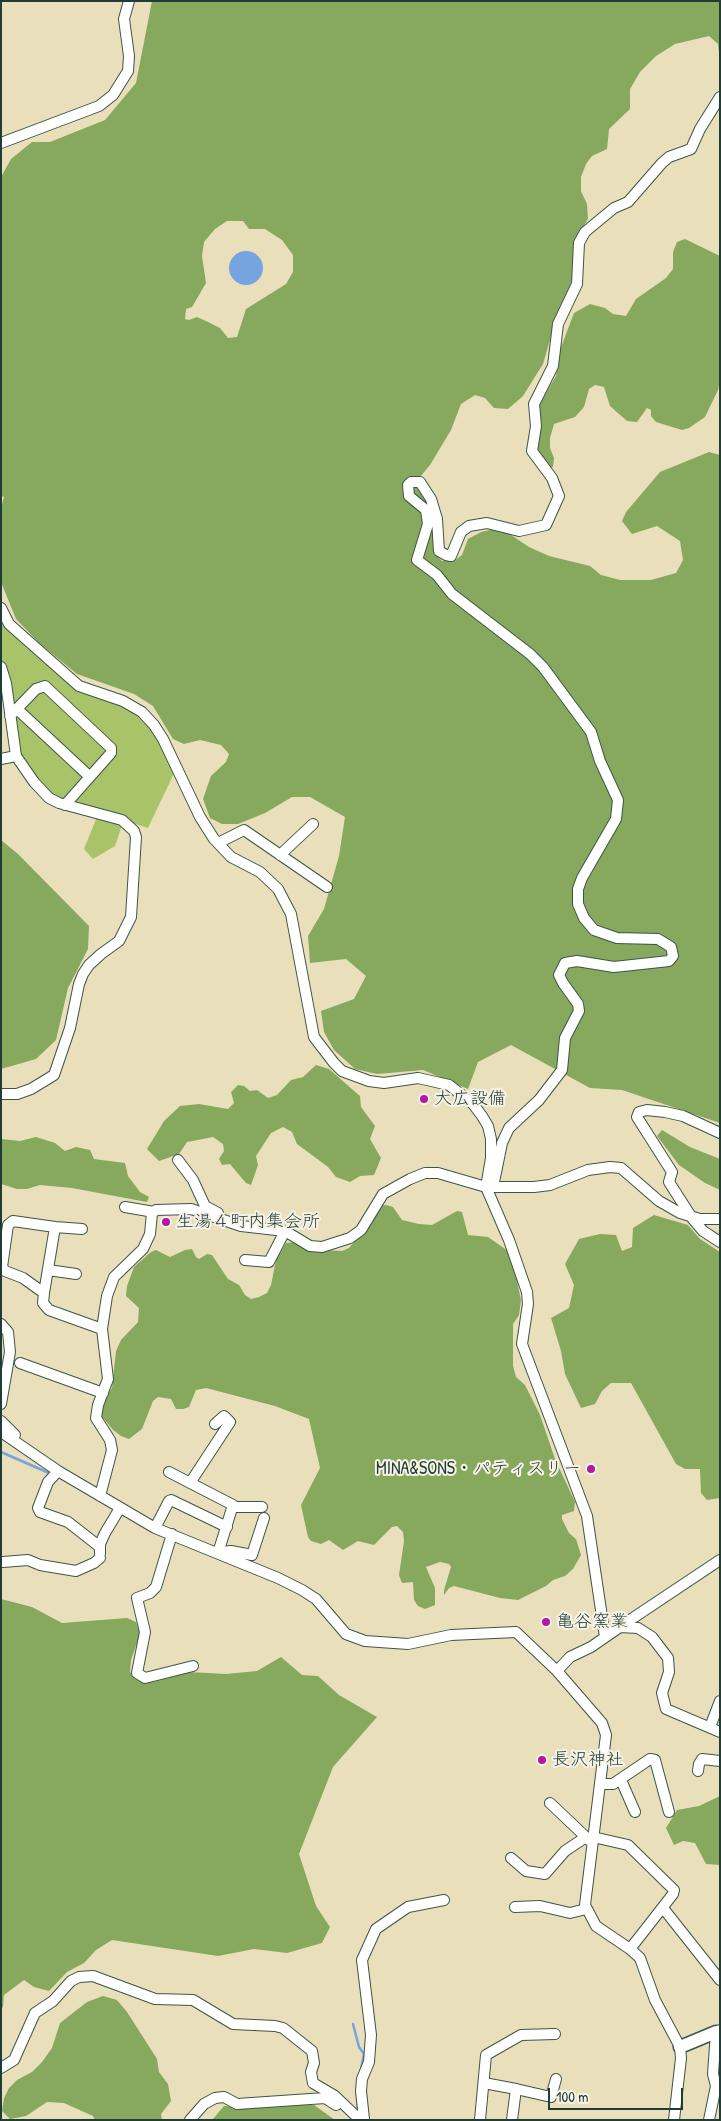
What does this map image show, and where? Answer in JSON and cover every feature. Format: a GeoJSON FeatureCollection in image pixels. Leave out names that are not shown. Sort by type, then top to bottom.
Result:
{"type":"FeatureCollection","features":[{"type":"Feature","properties":{"kind":"street"},"geometry":{"type":"LineString","coordinates":[[1,143],[99,106],[113,95],[128,70],[129,56],[124,19],[129,1]]}},
{"type":"Feature","properties":{"kind":"street"},"geometry":{"type":"LineString","coordinates":[[486,1186],[494,1182],[502,1143],[509,1128],[539,1100],[562,1070],[565,1038],[579,1011],[578,1004],[562,984],[559,975],[565,964],[577,961],[614,967],[669,961],[673,956],[671,947],[658,939],[617,938],[594,930],[584,918],[578,904],[578,889],[582,878],[616,819],[618,800],[600,761],[592,732],[543,667],[530,654],[452,594],[437,575],[416,560],[428,524],[426,510],[409,496],[408,485],[411,482],[418,481],[428,493],[436,514],[439,551],[446,555],[451,556],[461,532],[469,526],[487,523],[519,532],[546,525],[558,496],[552,478],[532,451],[536,426],[534,404],[553,366],[558,324],[577,284],[579,242],[590,227],[614,208],[628,202],[669,157],[691,149],[700,129],[720,98]]}},
{"type":"Feature","properties":{"kind":"street"},"geometry":{"type":"LineString","coordinates":[[1,608],[9,624],[79,686],[123,701],[142,712],[154,725],[200,817],[218,843],[232,857],[260,872],[270,881],[286,903],[291,914],[314,1037],[342,1071],[358,1078],[384,1082],[418,1078],[435,1080],[449,1085],[474,1104],[488,1126],[491,1158],[486,1186],[509,1240],[527,1292],[528,1304],[522,1344],[588,1516],[605,1637]]}},
{"type":"Feature","properties":{"kind":"street"},"geometry":{"type":"LineString","coordinates":[[1,667],[14,713],[16,756],[34,782],[49,798],[65,805],[122,820],[134,831],[136,844],[131,917],[119,941],[95,959],[78,984],[70,1028],[54,1075],[31,1089],[16,1094],[1,1094]]}},
{"type":"Feature","properties":{"kind":"street"},"geometry":{"type":"LineString","coordinates":[[14,713],[40,686],[45,686],[112,748],[110,753],[65,805]]}},
{"type":"Feature","properties":{"kind":"street"},"geometry":{"type":"LineString","coordinates":[[14,713],[89,776]]}},
{"type":"Feature","properties":{"kind":"street"},"geometry":{"type":"LineString","coordinates":[[1,759],[16,756]]}},
{"type":"Feature","properties":{"kind":"street"},"geometry":{"type":"LineString","coordinates":[[280,855],[313,824]]}},
{"type":"Feature","properties":{"kind":"street"},"geometry":{"type":"LineString","coordinates":[[218,843],[244,830],[327,886]]}},
{"type":"Feature","properties":{"kind":"street"},"geometry":{"type":"LineString","coordinates":[[720,1133],[683,1116],[647,1110],[639,1112],[638,1122],[664,1157],[672,1172],[669,1182],[703,1231],[720,1242]]}},
{"type":"Feature","properties":{"kind":"street"},"geometry":{"type":"LineString","coordinates":[[178,1160],[190,1173],[205,1206],[243,1223],[248,1228]]}},
{"type":"Feature","properties":{"kind":"street"},"geometry":{"type":"LineString","coordinates":[[125,1206],[154,1212],[190,1209],[227,1223],[248,1228],[285,1231],[310,1246],[322,1247],[350,1238],[361,1230],[383,1194],[425,1173],[438,1173],[486,1186],[550,1185],[588,1170],[610,1167],[621,1168],[659,1201],[691,1216],[720,1220]]}},
{"type":"Feature","properties":{"kind":"street"},"geometry":{"type":"LineString","coordinates":[[100,1496],[112,1450],[110,1440],[96,1418],[98,1405],[108,1379],[102,1329],[108,1288],[119,1270],[143,1249],[150,1234],[154,1212]]}},
{"type":"Feature","properties":{"kind":"street"},"geometry":{"type":"LineString","coordinates":[[44,1293],[23,1278],[3,1269],[2,1264],[8,1225],[13,1221],[82,1229]]}},
{"type":"Feature","properties":{"kind":"street"},"geometry":{"type":"LineString","coordinates":[[55,1227],[43,1303],[49,1310],[102,1329]]}},
{"type":"Feature","properties":{"kind":"street"},"geometry":{"type":"LineString","coordinates":[[245,1260],[268,1267],[285,1231]]}},
{"type":"Feature","properties":{"kind":"street"},"geometry":{"type":"LineString","coordinates":[[48,1270],[76,1274]]}},
{"type":"Feature","properties":{"kind":"street"},"geometry":{"type":"LineString","coordinates":[[1,1324],[8,1332],[10,1352],[1,1404]]}},
{"type":"Feature","properties":{"kind":"street"},"geometry":{"type":"LineString","coordinates":[[20,1363],[103,1393]]}},
{"type":"Feature","properties":{"kind":"street"},"geometry":{"type":"LineString","coordinates":[[190,1482],[220,1440],[229,1420],[222,1416],[215,1424]]}},
{"type":"Feature","properties":{"kind":"street"},"geometry":{"type":"LineString","coordinates":[[1,1421],[26,1444],[26,1449]]}},
{"type":"Feature","properties":{"kind":"street"},"geometry":{"type":"LineString","coordinates":[[1,1432],[58,1471],[155,1528],[278,1578],[302,1590],[316,1599],[346,1634],[366,1641],[408,1644],[451,1635],[516,1632],[557,1671],[602,1723],[606,1735],[600,1784],[590,1839],[584,1893],[586,1909],[596,1926],[640,1958],[655,2000],[680,2047],[681,2058],[674,2120]]}},
{"type":"Feature","properties":{"kind":"street"},"geometry":{"type":"LineString","coordinates":[[58,1471],[48,1482],[38,1508],[40,1512],[68,1522],[100,1555]]}},
{"type":"Feature","properties":{"kind":"street"},"geometry":{"type":"LineString","coordinates":[[169,1472],[230,1502],[233,1507],[218,1553]]}},
{"type":"Feature","properties":{"kind":"street"},"geometry":{"type":"LineString","coordinates":[[155,1528],[170,1500],[227,1527]]}},
{"type":"Feature","properties":{"kind":"street"},"geometry":{"type":"LineString","coordinates":[[233,1507],[262,1507]]}},
{"type":"Feature","properties":{"kind":"street"},"geometry":{"type":"LineString","coordinates":[[3,1562],[28,1560],[40,1565],[76,1571],[94,1563],[100,1555],[105,1533],[120,1508]]}},
{"type":"Feature","properties":{"kind":"street"},"geometry":{"type":"LineString","coordinates":[[218,1553],[231,1551],[252,1555],[264,1518]]}},
{"type":"Feature","properties":{"kind":"street"},"geometry":{"type":"LineString","coordinates":[[172,1534],[156,1587],[150,1593],[137,1598],[145,1632],[137,1673],[145,1678],[193,1666]]}},
{"type":"Feature","properties":{"kind":"street"},"geometry":{"type":"LineString","coordinates":[[557,1671],[570,1657],[605,1637],[720,1560]]}},
{"type":"Feature","properties":{"kind":"street"},"geometry":{"type":"LineString","coordinates":[[620,1627],[638,1628],[652,1637],[668,1658],[669,1672],[662,1693],[666,1709],[715,1730],[720,1701]]}},
{"type":"Feature","properties":{"kind":"street"},"geometry":{"type":"LineString","coordinates":[[600,1784],[613,1784],[650,1759],[655,1760],[670,1812]]}},
{"type":"Feature","properties":{"kind":"street"},"geometry":{"type":"LineString","coordinates":[[698,1771],[698,1764],[702,1759],[720,1761]]}},
{"type":"Feature","properties":{"kind":"street"},"geometry":{"type":"LineString","coordinates":[[621,1780],[635,1812]]}},
{"type":"Feature","properties":{"kind":"street"},"geometry":{"type":"LineString","coordinates":[[550,1803],[590,1839],[628,1845],[673,1888],[673,1894],[630,1949]]}},
{"type":"Feature","properties":{"kind":"street"},"geometry":{"type":"LineString","coordinates":[[511,1858],[526,1871],[545,1874],[565,1851],[590,1839]]}},
{"type":"Feature","properties":{"kind":"street"},"geometry":{"type":"LineString","coordinates":[[1,2068],[14,2060],[35,2013],[53,2001],[70,1982],[87,1975],[155,1999],[193,2000],[233,2024],[283,2028],[312,2051],[314,2064],[311,2072],[313,2083],[335,2096],[356,2117],[364,2119],[361,2091],[369,2062],[371,2035],[362,1960],[376,1929],[408,1908],[444,1900]]}},
{"type":"Feature","properties":{"kind":"street"},"geometry":{"type":"LineString","coordinates":[[515,1907],[540,1906],[570,1913],[586,1909]]}},
{"type":"Feature","properties":{"kind":"street"},"geometry":{"type":"LineString","coordinates":[[663,1908],[720,1980]]}},
{"type":"Feature","properties":{"kind":"street"},"geometry":{"type":"LineString","coordinates":[[680,2047],[718,2031],[713,2074],[716,2086],[709,2120]]}},
{"type":"Feature","properties":{"kind":"street"},"geometry":{"type":"LineString","coordinates":[[480,2120],[486,2055],[521,2035],[555,2034]]}},
{"type":"Feature","properties":{"kind":"street"},"geometry":{"type":"LineString","coordinates":[[484,2083],[516,2088],[551,2097],[556,2079]]}},
{"type":"Feature","properties":{"kind":"street"},"geometry":{"type":"LineString","coordinates":[[512,2120],[516,2088]]}},
{"type":"Feature","properties":{"kind":"street"},"geometry":{"type":"LineString","coordinates":[[190,2120],[196,2110],[208,2100],[220,2097],[237,2104],[325,2098],[350,2110]]}},
{"type":"Feature","properties":{"kind":"green space"},"geometry":{"type":"Polygon","coordinates":[[[152,1],[720,1],[720,61],[718,44],[709,36],[675,44],[656,56],[640,72],[630,89],[630,109],[609,129],[607,149],[592,156],[586,164],[581,177],[581,191],[587,204],[588,219],[578,235],[573,255],[574,269],[571,283],[556,319],[543,364],[523,396],[508,409],[494,408],[485,398],[475,395],[461,404],[451,430],[430,465],[420,477],[420,488],[428,503],[433,523],[435,554],[442,561],[454,561],[462,555],[468,539],[481,532],[494,529],[511,535],[529,547],[549,556],[590,566],[601,575],[620,580],[651,580],[676,573],[683,560],[680,541],[657,526],[632,534],[622,521],[626,512],[660,472],[709,452],[720,455],[720,1123],[622,1090],[590,1088],[511,1045],[478,1062],[468,1089],[423,1070],[377,1074],[355,1069],[334,1050],[324,1032],[321,1011],[354,999],[366,976],[346,959],[310,963],[308,936],[324,909],[339,856],[345,817],[310,797],[292,797],[265,813],[238,824],[222,824],[210,818],[203,799],[211,776],[226,762],[229,754],[221,745],[200,740],[184,744],[173,739],[153,706],[134,694],[77,674],[39,643],[16,619],[1,582],[1,508],[4,497],[1,496],[1,177],[11,159],[32,142],[50,142],[105,120],[136,83],[152,1]],[[227,221],[215,229],[204,242],[202,256],[206,283],[192,307],[186,309],[185,319],[189,320],[197,317],[220,328],[228,338],[237,337],[246,309],[286,284],[293,272],[293,255],[282,240],[265,229],[249,229],[243,221],[227,221]]]}},
{"type":"Feature","properties":{"kind":"green space"},"geometry":{"type":"Polygon","coordinates":[[[685,239],[720,256],[720,380],[718,390],[705,417],[689,428],[682,430],[656,422],[651,416],[651,410],[647,408],[637,422],[627,421],[610,406],[604,387],[595,385],[589,389],[584,407],[575,417],[554,424],[550,438],[550,448],[554,458],[553,467],[548,468],[536,449],[538,406],[556,376],[560,350],[574,313],[590,304],[605,308],[613,314],[626,316],[636,299],[666,278],[673,269],[673,252],[677,242],[685,239]]]}},
{"type":"Feature","properties":{"kind":"green space"},"geometry":{"type":"Polygon","coordinates":[[[1,607],[57,668],[103,696],[133,706],[154,725],[177,767],[148,828],[56,799],[30,774],[17,750],[1,664],[1,607]]]}},
{"type":"Feature","properties":{"kind":"green space"},"geometry":{"type":"Polygon","coordinates":[[[97,817],[122,825],[115,846],[93,859],[84,849],[97,817]]]}},
{"type":"Feature","properties":{"kind":"green space"},"geometry":{"type":"Polygon","coordinates":[[[1,840],[18,854],[89,926],[88,949],[68,988],[56,1040],[36,1059],[1,1069],[1,840]]]}},
{"type":"Feature","properties":{"kind":"green space"},"geometry":{"type":"Polygon","coordinates":[[[316,1065],[329,1069],[360,1096],[361,1107],[375,1126],[370,1139],[381,1158],[374,1175],[360,1176],[350,1182],[336,1177],[328,1167],[297,1144],[292,1132],[283,1127],[271,1133],[256,1156],[258,1165],[251,1185],[246,1183],[230,1164],[222,1165],[219,1159],[224,1151],[223,1144],[213,1137],[187,1142],[179,1154],[159,1161],[147,1149],[164,1121],[180,1106],[199,1104],[228,1109],[234,1103],[231,1092],[238,1085],[244,1086],[250,1091],[257,1090],[268,1098],[277,1095],[291,1080],[303,1077],[316,1065]]]}},
{"type":"Feature","properties":{"kind":"green space"},"geometry":{"type":"Polygon","coordinates":[[[662,1130],[690,1147],[720,1159],[720,1190],[705,1183],[679,1165],[657,1136],[662,1130]]]}},
{"type":"Feature","properties":{"kind":"green space"},"geometry":{"type":"Polygon","coordinates":[[[36,1137],[55,1143],[65,1151],[76,1147],[90,1150],[94,1159],[125,1163],[128,1176],[140,1192],[149,1197],[147,1202],[72,1188],[40,1185],[27,1189],[17,1189],[1,1184],[1,1139],[20,1141],[36,1137]]]}},
{"type":"Feature","properties":{"kind":"green space"},"geometry":{"type":"Polygon","coordinates":[[[379,1206],[393,1207],[402,1220],[419,1224],[432,1225],[457,1211],[462,1212],[468,1235],[488,1237],[511,1253],[521,1300],[519,1315],[513,1324],[513,1366],[516,1377],[525,1385],[540,1415],[555,1459],[575,1502],[574,1511],[562,1515],[562,1519],[569,1533],[576,1539],[581,1555],[573,1569],[565,1576],[553,1580],[546,1586],[518,1600],[500,1598],[454,1586],[449,1588],[444,1595],[451,1567],[449,1564],[440,1562],[426,1567],[435,1588],[435,1605],[425,1609],[418,1606],[414,1600],[413,1582],[402,1583],[399,1575],[404,1541],[403,1532],[397,1526],[392,1527],[374,1545],[358,1541],[343,1550],[329,1540],[321,1544],[311,1541],[308,1537],[301,1505],[320,1468],[309,1419],[275,1406],[206,1388],[196,1390],[189,1407],[183,1409],[176,1409],[171,1399],[158,1397],[153,1401],[142,1429],[129,1439],[113,1430],[100,1414],[102,1404],[112,1388],[116,1351],[121,1340],[138,1322],[139,1308],[126,1296],[127,1286],[134,1267],[151,1252],[156,1250],[170,1257],[192,1249],[199,1259],[207,1254],[212,1255],[228,1279],[239,1285],[245,1295],[251,1299],[267,1293],[271,1285],[276,1260],[286,1243],[295,1242],[324,1250],[342,1251],[349,1248],[360,1235],[379,1206]]]}},
{"type":"Feature","properties":{"kind":"green space"},"geometry":{"type":"Polygon","coordinates":[[[654,1215],[688,1225],[700,1239],[720,1252],[720,1498],[707,1500],[701,1493],[700,1469],[685,1469],[676,1464],[631,1383],[611,1383],[602,1391],[595,1404],[581,1408],[565,1374],[561,1351],[551,1318],[569,1308],[574,1285],[565,1264],[579,1239],[600,1234],[616,1235],[622,1251],[632,1247],[633,1228],[654,1215]]]}},
{"type":"Feature","properties":{"kind":"green space"},"geometry":{"type":"Polygon","coordinates":[[[1,1599],[32,1607],[62,1623],[127,1618],[136,1622],[140,1634],[131,1660],[130,1672],[135,1679],[143,1682],[154,1682],[189,1672],[226,1674],[257,1671],[281,1657],[302,1675],[318,1676],[339,1695],[377,1717],[333,1767],[299,1854],[316,1906],[330,1927],[322,1943],[287,1953],[254,1949],[218,1956],[112,1940],[96,1950],[84,1963],[67,1972],[49,1991],[34,1987],[24,1980],[4,1995],[3,2007],[1,2009],[1,1599]]]}},
{"type":"Feature","properties":{"kind":"green space"},"geometry":{"type":"Polygon","coordinates":[[[720,1796],[720,1865],[706,1864],[695,1843],[683,1841],[674,1845],[666,1828],[677,1810],[699,1806],[720,1796]]]}},
{"type":"Feature","properties":{"kind":"green space"},"geometry":{"type":"Polygon","coordinates":[[[103,1996],[117,2000],[127,2012],[157,2059],[159,2072],[168,2084],[171,2101],[161,2114],[162,2120],[95,2120],[93,2116],[64,2103],[47,2102],[26,2116],[10,2119],[2,2111],[4,2098],[9,2088],[17,2080],[32,2072],[42,2062],[52,2048],[60,2023],[87,2002],[103,1996]]]}},
{"type":"Feature","properties":{"kind":"green space"},"geometry":{"type":"Polygon","coordinates":[[[284,2104],[314,2105],[335,2120],[212,2120],[224,2106],[265,2108],[284,2104]]]}},
{"type":"Feature","properties":{"kind":"water"},"geometry":{"type":"Polygon","coordinates":[[[246,251],[253,252],[258,256],[262,261],[262,275],[258,280],[253,284],[246,285],[239,284],[234,280],[230,275],[229,268],[230,261],[234,256],[239,252],[246,251]]]}},
{"type":"Feature","properties":{"kind":"waterway"},"geometry":{"type":"LineString","coordinates":[[1,1452],[49,1473]]}},
{"type":"Feature","properties":{"kind":"waterway"},"geometry":{"type":"LineString","coordinates":[[353,2024],[359,2047],[364,2054],[361,2069]]}},
{"type":"Feature","properties":{"kind":"waterway"},"geometry":{"type":"LineString","coordinates":[[357,2099],[358,2113]]}},
{"type":"Feature","properties":{"kind":"place","name":"大広設備"},"geometry":{"type":"Point","coordinates":[424,1099]}},
{"type":"Feature","properties":{"kind":"place","name":"生湯４町内集会所"},"geometry":{"type":"Point","coordinates":[166,1222]}},
{"type":"Feature","properties":{"kind":"place","name":"MINA&SONS・パティスリー"},"geometry":{"type":"Point","coordinates":[591,1469]}},
{"type":"Feature","properties":{"kind":"place","name":"亀谷窯業"},"geometry":{"type":"Point","coordinates":[546,1622]}},
{"type":"Feature","properties":{"kind":"place","name":"長沢神社"},"geometry":{"type":"Point","coordinates":[542,1760]}}]}
